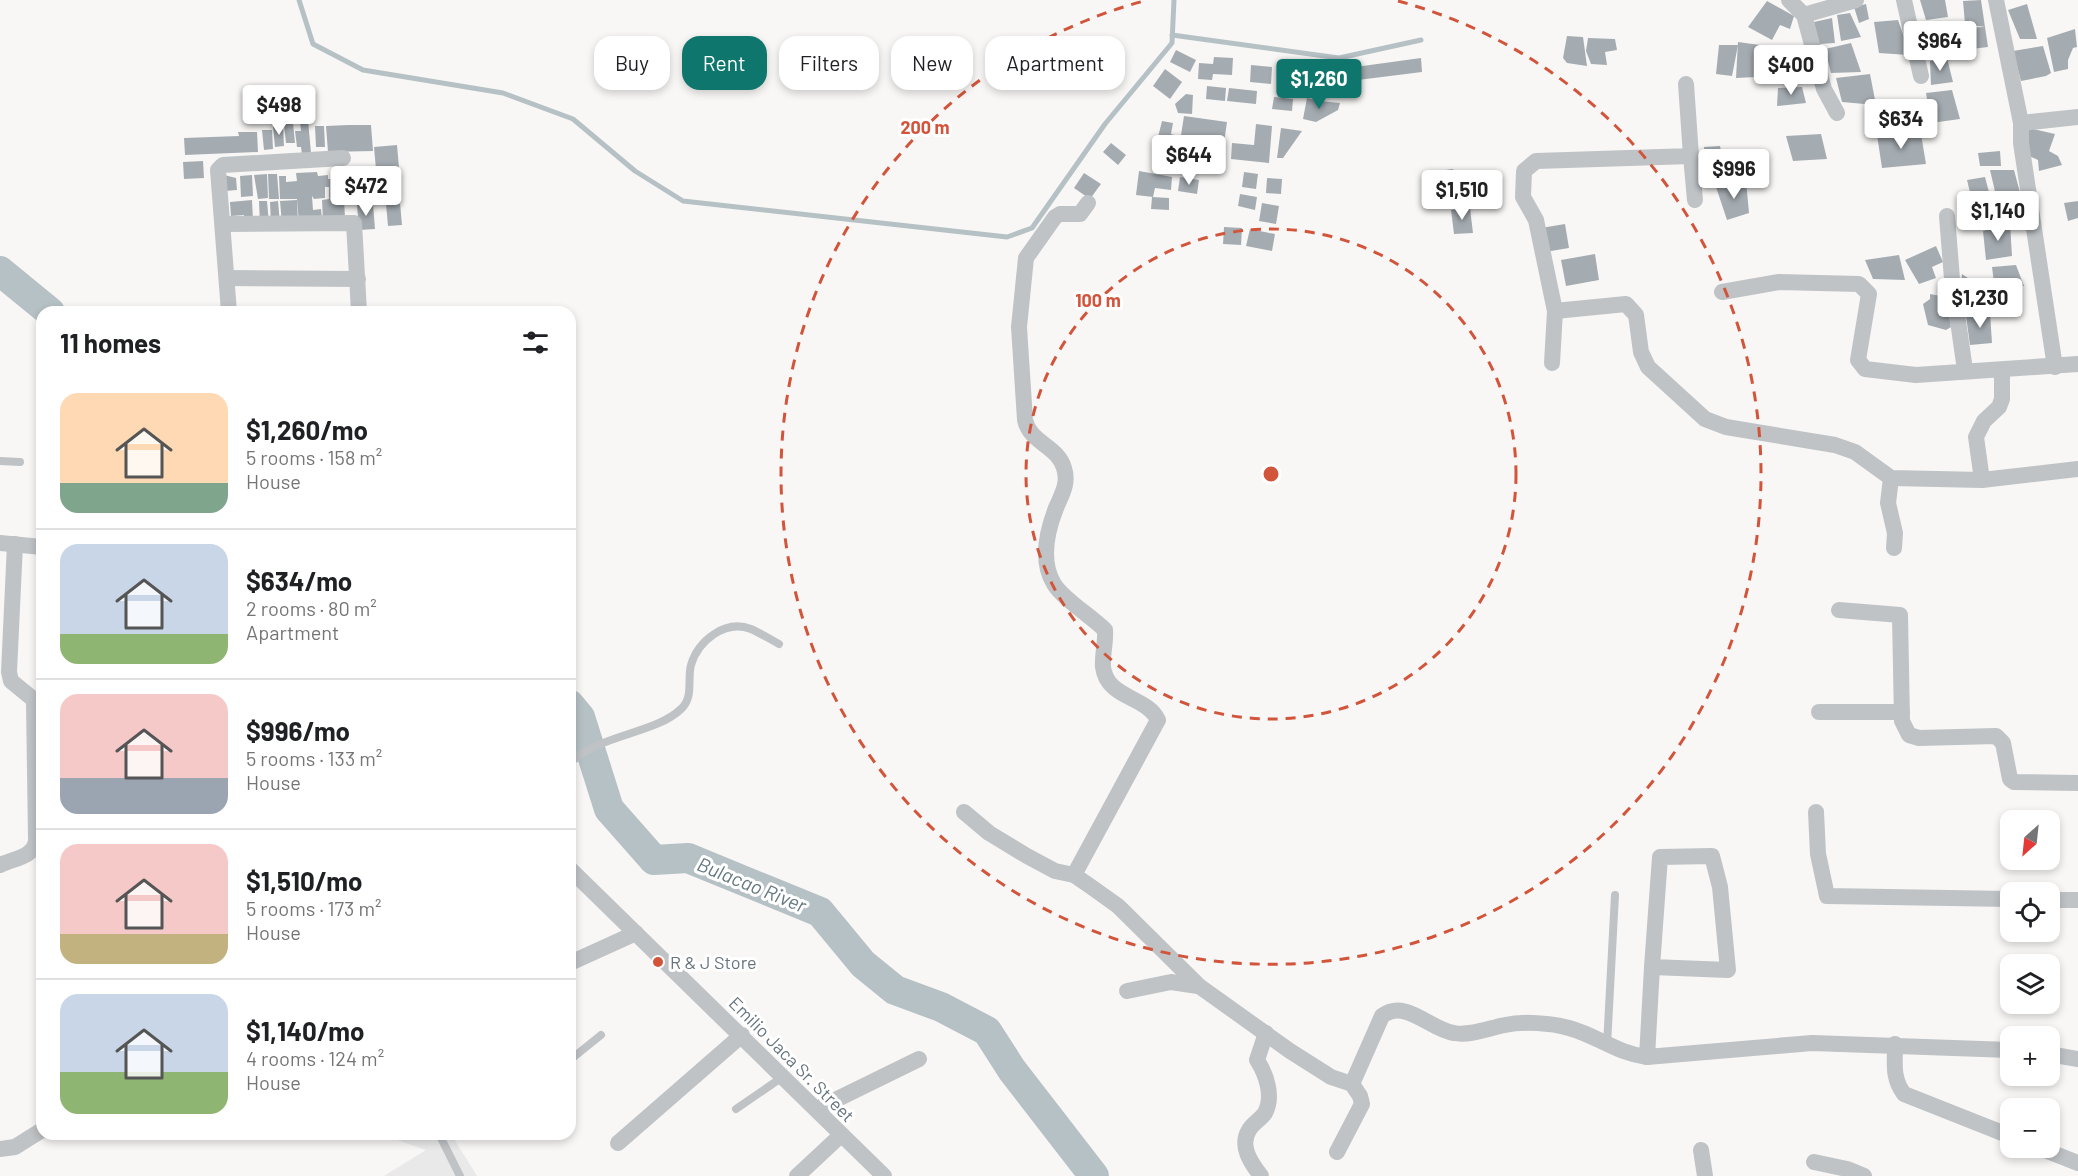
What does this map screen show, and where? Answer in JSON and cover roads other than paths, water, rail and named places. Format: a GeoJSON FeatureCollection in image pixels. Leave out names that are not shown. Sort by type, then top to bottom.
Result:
{"type":"FeatureCollection","features":[{"type":"Feature","properties":{"kind":"street"},"geometry":{"type":"LineString","coordinates":[[1789,0],[1804,15],[1824,89],[1837,112]]}},
{"type":"Feature","properties":{"kind":"street"},"geometry":{"type":"LineString","coordinates":[[1804,15],[1856,0]]}},
{"type":"Feature","properties":{"kind":"street"},"geometry":{"type":"LineString","coordinates":[[1904,0],[1921,76]]}},
{"type":"Feature","properties":{"kind":"street"},"geometry":{"type":"LineString","coordinates":[[1996,0],[2021,123],[2021,143],[2055,367]]}},
{"type":"Feature","properties":{"kind":"street"},"geometry":{"type":"LineString","coordinates":[[1686,84],[1695,200]]}},
{"type":"Feature","properties":{"kind":"street"},"geometry":{"type":"LineString","coordinates":[[2021,123],[2078,117]]}},
{"type":"Feature","properties":{"kind":"street"},"geometry":{"type":"LineString","coordinates":[[1552,363],[1555,311],[1536,220],[1523,197],[1524,171],[1536,161],[1690,156]]}},
{"type":"Feature","properties":{"kind":"street"},"geometry":{"type":"LineString","coordinates":[[229,306],[224,224],[217,173],[223,165],[343,158]]}},
{"type":"Feature","properties":{"kind":"street"},"geometry":{"type":"LineString","coordinates":[[1074,875],[1158,720],[1154,712],[1121,693],[1108,682],[1103,666],[1106,646],[1105,630],[1054,585],[1048,570],[1046,542],[1066,485],[1064,467],[1056,454],[1027,430],[1025,420],[1018,327],[1026,258],[1055,217],[1060,214],[1080,214],[1088,203]]}},
{"type":"Feature","properties":{"kind":"street"},"geometry":{"type":"LineString","coordinates":[[1947,216],[1952,279],[1965,370]]}},
{"type":"Feature","properties":{"kind":"street"},"geometry":{"type":"LineString","coordinates":[[224,224],[354,223],[359,306]]}},
{"type":"Feature","properties":{"kind":"street"},"geometry":{"type":"LineString","coordinates":[[227,278],[358,279]]}},
{"type":"Feature","properties":{"kind":"street"},"geometry":{"type":"LineString","coordinates":[[1722,292],[1779,282],[1859,284],[1869,294],[1858,360],[1864,369],[1916,375],[2078,364]]}},
{"type":"Feature","properties":{"kind":"street"},"geometry":{"type":"LineString","coordinates":[[1555,311],[1626,304],[1636,315],[1641,352],[1648,367],[1705,419],[1737,429],[1835,444],[1855,452],[1891,478],[1982,480],[2078,469]]}},
{"type":"Feature","properties":{"kind":"street"},"geometry":{"type":"LineString","coordinates":[[1982,480],[1976,449],[1977,437],[1984,422],[1999,407],[2002,399],[2002,370]]}},
{"type":"Feature","properties":{"kind":"street"},"geometry":{"type":"LineString","coordinates":[[1891,478],[1888,503],[1895,533],[1894,548]]}},
{"type":"Feature","properties":{"kind":"street"},"geometry":{"type":"LineString","coordinates":[[0,866],[29,854],[35,849],[36,841],[34,703],[33,699],[11,681],[9,672],[7,544],[36,546]]}},
{"type":"Feature","properties":{"kind":"street"},"geometry":{"type":"LineString","coordinates":[[1839,610],[1899,615],[1902,712],[1906,732],[1915,738],[1998,737],[2003,743],[2010,779],[2014,782],[2078,783]]}},
{"type":"Feature","properties":{"kind":"street"},"geometry":{"type":"LineString","coordinates":[[1819,712],[1902,712]]}},
{"type":"Feature","properties":{"kind":"street"},"geometry":{"type":"LineString","coordinates":[[964,812],[989,833],[1028,856],[1055,871],[1074,875],[1118,906],[1199,986],[1331,1077],[1352,1084],[1362,1104],[1337,1152]]}},
{"type":"Feature","properties":{"kind":"street"},"geometry":{"type":"LineString","coordinates":[[1816,812],[1818,854],[1827,896],[2000,899]]}},
{"type":"Feature","properties":{"kind":"street"},"geometry":{"type":"LineString","coordinates":[[1647,1057],[1652,967],[1660,857],[1712,856],[1720,887],[1728,970],[1652,967]]}},
{"type":"Feature","properties":{"kind":"street","name":"Emilio Jaca Sr. Street"},"geometry":{"type":"LineString","coordinates":[[576,875],[884,1176]]}},
{"type":"Feature","properties":{"kind":"street"},"geometry":{"type":"LineString","coordinates":[[2060,900],[2078,900]]}},
{"type":"Feature","properties":{"kind":"street"},"geometry":{"type":"LineString","coordinates":[[576,960],[636,933]]}},
{"type":"Feature","properties":{"kind":"street"},"geometry":{"type":"LineString","coordinates":[[1127,991],[1171,982],[1186,982],[1199,986]]}},
{"type":"Feature","properties":{"kind":"street"},"geometry":{"type":"LineString","coordinates":[[1352,1084],[1382,1016],[1389,1010],[1406,1011],[1454,1034],[1508,1024],[1551,1024],[1570,1028],[1626,1054],[1647,1057],[1812,1043],[1895,1044],[2000,1049]]}},
{"type":"Feature","properties":{"kind":"street"},"geometry":{"type":"LineString","coordinates":[[1261,1176],[1248,1157],[1245,1145],[1249,1129],[1264,1113],[1269,1102],[1265,1074],[1257,1060],[1266,1034]]}},
{"type":"Feature","properties":{"kind":"street"},"geometry":{"type":"LineString","coordinates":[[618,1143],[742,1035]]}},
{"type":"Feature","properties":{"kind":"street"},"geometry":{"type":"LineString","coordinates":[[1895,1044],[1894,1072],[1897,1084],[1904,1094],[2000,1132]]}},
{"type":"Feature","properties":{"kind":"street"},"geometry":{"type":"LineString","coordinates":[[2060,1056],[2078,1059]]}},
{"type":"Feature","properties":{"kind":"street"},"geometry":{"type":"LineString","coordinates":[[817,1108],[919,1059]]}},
{"type":"Feature","properties":{"kind":"street"},"geometry":{"type":"LineString","coordinates":[[0,1149],[15,1147],[36,1135]]}},
{"type":"Feature","properties":{"kind":"street"},"geometry":{"type":"LineString","coordinates":[[797,1176],[841,1135]]}},
{"type":"Feature","properties":{"kind":"street"},"geometry":{"type":"LineString","coordinates":[[1701,1150],[1705,1176]]}},
{"type":"Feature","properties":{"kind":"street"},"geometry":{"type":"LineString","coordinates":[[2060,1156],[2078,1163]]}},
{"type":"Feature","properties":{"kind":"street"},"geometry":{"type":"LineString","coordinates":[[1814,1162],[1847,1169],[1864,1176]]}},
{"type":"Feature","properties":{"kind":"lane"},"geometry":{"type":"LineString","coordinates":[[0,461],[20,462]]}},
{"type":"Feature","properties":{"kind":"lane"},"geometry":{"type":"LineString","coordinates":[[576,758],[582,752],[664,719],[682,708],[690,690],[690,666],[701,643],[722,629],[748,628],[779,644]]}},
{"type":"Feature","properties":{"kind":"lane"},"geometry":{"type":"LineString","coordinates":[[1607,1045],[1615,895]]}},
{"type":"Feature","properties":{"kind":"lane"},"geometry":{"type":"LineString","coordinates":[[576,1055],[601,1035]]}},
{"type":"Feature","properties":{"kind":"lane"},"geometry":{"type":"LineString","coordinates":[[736,1109],[784,1076]]}},
{"type":"Feature","properties":{"kind":"lane"},"geometry":{"type":"LineString","coordinates":[[442,1140],[460,1176]]}},
{"type":"Feature","properties":{"kind":"waterway"},"geometry":{"type":"LineString","coordinates":[[299,0],[313,44],[363,70],[503,93],[573,119],[635,171],[683,201],[1007,237],[1032,228],[1105,124],[1172,43],[1174,0]]}},
{"type":"Feature","properties":{"kind":"waterway"},"geometry":{"type":"LineString","coordinates":[[1172,35],[1339,58],[1421,40]]}},
{"type":"Feature","properties":{"kind":"waterway","name":"Bulacao River"},"geometry":{"type":"LineString","coordinates":[[0,271],[43,306]]}},
{"type":"Feature","properties":{"kind":"waterway","name":"Bulacao River"},"geometry":{"type":"LineString","coordinates":[[576,712],[580,717],[609,809],[654,860],[688,858],[820,912],[863,964],[895,990],[941,1007],[987,1031],[1012,1070],[1094,1176]]}},
{"type":"Feature","properties":{"kind":"place","name":"R & J Store"},"geometry":{"type":"Point","coordinates":[658,962]}}]}
